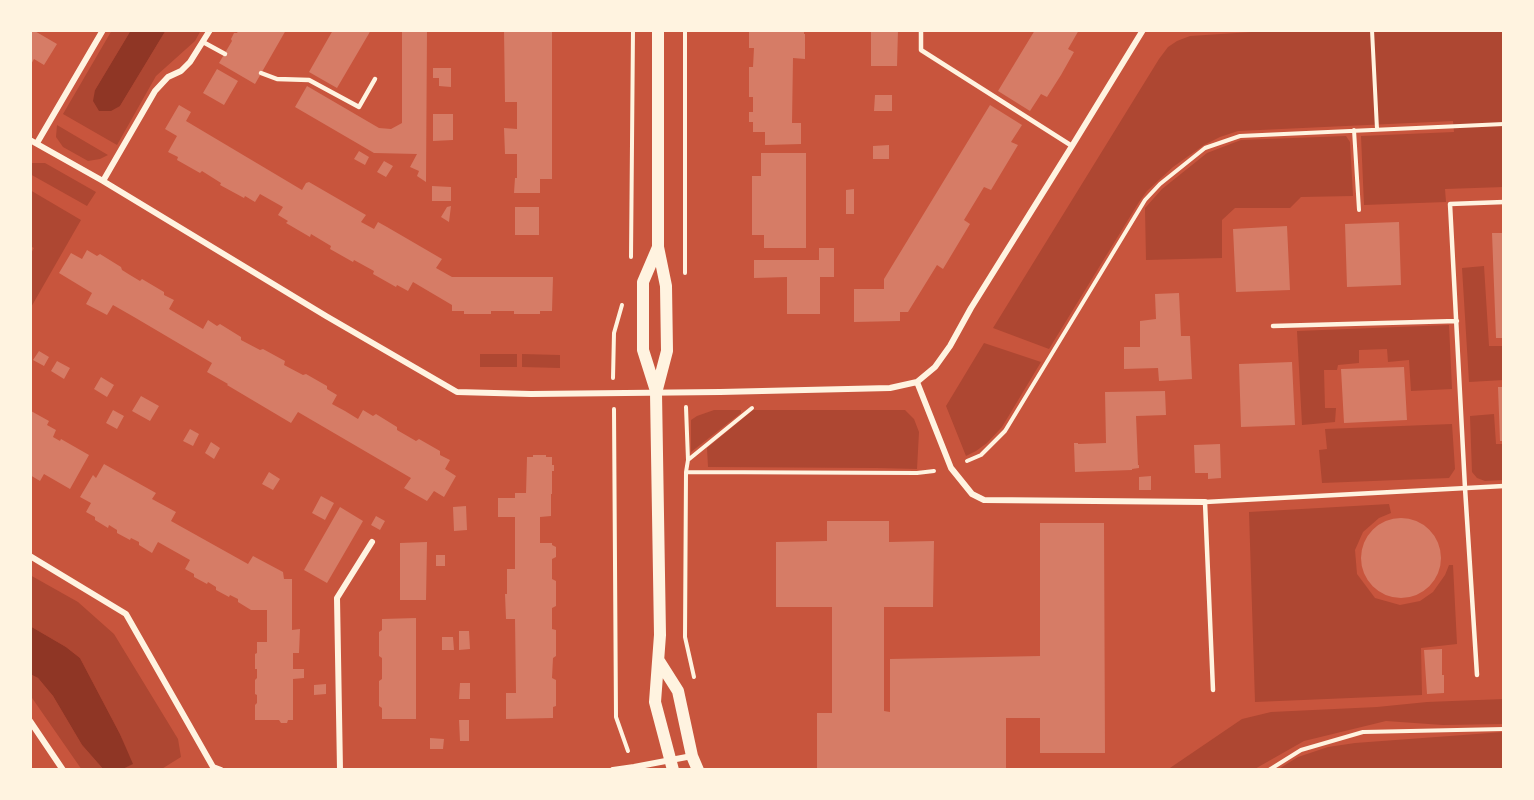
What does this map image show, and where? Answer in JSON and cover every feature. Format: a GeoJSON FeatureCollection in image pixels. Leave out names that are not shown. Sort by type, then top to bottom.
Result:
{"type":"FeatureCollection","features":[{"type":"Feature","properties":{"kind":"main road"},"geometry":{"type":"LineString","coordinates":[[658,30],[658,248],[666,286],[667,351],[656,393],[659,661],[656,702],[672,765]]}},
{"type":"Feature","properties":{"kind":"main road"},"geometry":{"type":"LineString","coordinates":[[656,393],[642,350],[642,318],[643,282],[658,248]]}},
{"type":"Feature","properties":{"kind":"main road"},"geometry":{"type":"LineString","coordinates":[[659,661],[678,691],[692,756],[698,770]]}},
{"type":"Feature","properties":{"kind":"street"},"geometry":{"type":"LineString","coordinates":[[37,143],[103,30]]}},
{"type":"Feature","properties":{"kind":"street"},"geometry":{"type":"LineString","coordinates":[[103,181],[155,91],[168,76],[181,71],[190,62],[210,30]]}},
{"type":"Feature","properties":{"kind":"street"},"geometry":{"type":"LineString","coordinates":[[30,140],[457,392],[686,393],[890,388],[917,382],[934,367],[950,346],[971,308],[1143,30]]}},
{"type":"Feature","properties":{"kind":"street"},"geometry":{"type":"LineString","coordinates":[[917,382],[951,468],[972,494],[984,500],[1205,502]]}},
{"type":"Feature","properties":{"kind":"street"},"geometry":{"type":"LineString","coordinates":[[340,770],[337,598],[372,542]]}},
{"type":"Feature","properties":{"kind":"street"},"geometry":{"type":"LineString","coordinates":[[30,556],[126,614],[211,769],[220,770]]}},
{"type":"Feature","properties":{"kind":"street"},"geometry":{"type":"LineString","coordinates":[[30,721],[63,770]]}},
{"type":"Feature","properties":{"kind":"street"},"geometry":{"type":"LineString","coordinates":[[613,770],[672,765],[692,756]]}},
{"type":"Feature","properties":{"kind":"lane"},"geometry":{"type":"LineString","coordinates":[[921,30],[921,50],[1072,146]]}},
{"type":"Feature","properties":{"kind":"lane"},"geometry":{"type":"LineString","coordinates":[[203,42],[225,54]]}},
{"type":"Feature","properties":{"kind":"lane"},"geometry":{"type":"LineString","coordinates":[[261,73],[278,79],[309,80],[359,107],[375,79]]}},
{"type":"Feature","properties":{"kind":"lane"},"geometry":{"type":"LineString","coordinates":[[1477,675],[1450,204],[1504,202]]}},
{"type":"Feature","properties":{"kind":"lane"},"geometry":{"type":"LineString","coordinates":[[1273,326],[1457,321]]}},
{"type":"Feature","properties":{"kind":"lane"},"geometry":{"type":"LineString","coordinates":[[1213,690],[1205,502],[1504,486]]}},
{"type":"Feature","properties":{"kind":"path"},"geometry":{"type":"LineString","coordinates":[[631,261],[633,30]]}},
{"type":"Feature","properties":{"kind":"path"},"geometry":{"type":"LineString","coordinates":[[685,30],[685,277]]}},
{"type":"Feature","properties":{"kind":"path"},"geometry":{"type":"LineString","coordinates":[[1372,30],[1377,129]]}},
{"type":"Feature","properties":{"kind":"path"},"geometry":{"type":"LineString","coordinates":[[686,472],[917,473],[951,468],[981,455],[1005,431],[1145,200],[1160,184],[1206,148],[1240,136],[1504,124]]}},
{"type":"Feature","properties":{"kind":"path"},"geometry":{"type":"LineString","coordinates":[[1354,130],[1359,210]]}},
{"type":"Feature","properties":{"kind":"path"},"geometry":{"type":"LineString","coordinates":[[622,303],[614,333],[616,717],[635,769]]}},
{"type":"Feature","properties":{"kind":"path"},"geometry":{"type":"LineString","coordinates":[[688,460],[772,392]]}},
{"type":"Feature","properties":{"kind":"path"},"geometry":{"type":"LineString","coordinates":[[686,393],[688,460],[685,637],[696,687]]}},
{"type":"Feature","properties":{"kind":"path"},"geometry":{"type":"LineString","coordinates":[[1269,770],[1301,750],[1363,732],[1504,729]]}},
{"type":"Feature","properties":{"kind":"shaded area"},"geometry":{"type":"Polygon","coordinates":[[[112,30],[131,30],[95,90],[120,106],[166,30],[201,30],[195,41],[156,76],[117,145],[63,114],[112,30]]]}},
{"type":"Feature","properties":{"kind":"shaded area"},"geometry":{"type":"Polygon","coordinates":[[[131,30],[166,30],[120,106],[111,111],[99,111],[93,101],[95,90],[131,30]]]}},
{"type":"Feature","properties":{"kind":"shaded area"},"geometry":{"type":"Polygon","coordinates":[[[1283,30],[1504,30],[1504,187],[1445,189],[1446,202],[1364,205],[1361,136],[1454,132],[1453,121],[1238,131],[1204,145],[1173,167],[1147,191],[1049,349],[993,328],[1168,47],[1190,36],[1283,30]]]}},
{"type":"Feature","properties":{"kind":"shaded area"},"geometry":{"type":"Polygon","coordinates":[[[57,125],[108,155],[88,161],[63,147],[56,137],[57,125]]]}},
{"type":"Feature","properties":{"kind":"shaded area"},"geometry":{"type":"Polygon","coordinates":[[[1346,136],[1350,142],[1353,196],[1301,197],[1290,208],[1235,208],[1222,220],[1222,258],[1146,260],[1145,208],[1162,189],[1207,153],[1241,140],[1346,136]]]}},
{"type":"Feature","properties":{"kind":"shaded area"},"geometry":{"type":"Polygon","coordinates":[[[30,163],[45,163],[96,192],[87,206],[30,174],[30,163]]]}},
{"type":"Feature","properties":{"kind":"shaded area"},"geometry":{"type":"Polygon","coordinates":[[[30,190],[81,220],[30,309],[30,255],[34,248],[30,246],[30,190]]]}},
{"type":"Feature","properties":{"kind":"shaded area"},"geometry":{"type":"Polygon","coordinates":[[[1484,266],[1489,346],[1504,346],[1504,380],[1469,382],[1462,268],[1484,266]]]}},
{"type":"Feature","properties":{"kind":"shaded area"},"geometry":{"type":"Polygon","coordinates":[[[1449,325],[1452,389],[1411,391],[1409,360],[1388,362],[1387,349],[1359,350],[1359,363],[1338,365],[1337,370],[1324,370],[1325,408],[1336,408],[1335,422],[1302,425],[1297,331],[1449,325]]]}},
{"type":"Feature","properties":{"kind":"shaded area"},"geometry":{"type":"Polygon","coordinates":[[[984,343],[1041,362],[1002,427],[987,443],[966,456],[946,406],[984,343]]]}},
{"type":"Feature","properties":{"kind":"shaded area"},"geometry":{"type":"Polygon","coordinates":[[[480,354],[517,354],[517,367],[480,367],[480,354]]]}},
{"type":"Feature","properties":{"kind":"shaded area"},"geometry":{"type":"Polygon","coordinates":[[[522,354],[560,355],[560,368],[522,367],[522,354]]]}},
{"type":"Feature","properties":{"kind":"shaded area"},"geometry":{"type":"Polygon","coordinates":[[[714,410],[741,410],[741,413],[691,452],[691,420],[714,410]]]}},
{"type":"Feature","properties":{"kind":"shaded area"},"geometry":{"type":"Polygon","coordinates":[[[753,410],[905,410],[914,419],[919,432],[917,469],[708,467],[707,448],[753,410]]]}},
{"type":"Feature","properties":{"kind":"shaded area"},"geometry":{"type":"Polygon","coordinates":[[[1494,414],[1496,444],[1504,444],[1504,480],[1485,481],[1477,478],[1472,472],[1470,416],[1494,414]]]}},
{"type":"Feature","properties":{"kind":"shaded area"},"geometry":{"type":"Polygon","coordinates":[[[1452,424],[1455,469],[1449,478],[1322,483],[1319,450],[1327,449],[1325,429],[1452,424]]]}},
{"type":"Feature","properties":{"kind":"shaded area"},"geometry":{"type":"Polygon","coordinates":[[[1389,504],[1391,513],[1379,518],[1363,532],[1355,550],[1357,574],[1375,598],[1400,605],[1420,601],[1433,592],[1449,565],[1453,565],[1457,644],[1421,648],[1422,695],[1255,702],[1249,512],[1389,504]]]}},
{"type":"Feature","properties":{"kind":"shaded area"},"geometry":{"type":"Polygon","coordinates":[[[30,575],[78,602],[114,634],[178,739],[181,757],[160,770],[126,770],[125,768],[132,764],[120,734],[80,658],[30,626],[30,575]]]}},
{"type":"Feature","properties":{"kind":"shaded area"},"geometry":{"type":"Polygon","coordinates":[[[30,626],[80,658],[133,764],[125,768],[126,770],[104,770],[82,745],[53,696],[38,678],[30,674],[30,626]]]}},
{"type":"Feature","properties":{"kind":"shaded area"},"geometry":{"type":"Polygon","coordinates":[[[30,674],[38,678],[53,696],[82,745],[104,770],[82,770],[30,695],[30,674]]]}},
{"type":"Feature","properties":{"kind":"shaded area"},"geometry":{"type":"Polygon","coordinates":[[[1504,699],[1504,724],[1443,725],[1386,721],[1304,741],[1253,770],[1167,770],[1242,719],[1271,712],[1504,699]]]}},
{"type":"Feature","properties":{"kind":"shaded area"},"geometry":{"type":"Polygon","coordinates":[[[1504,732],[1504,770],[1277,770],[1298,757],[1328,747],[1504,732]]]}},
{"type":"Feature","properties":{"kind":"building"},"geometry":{"type":"Polygon","coordinates":[[[30,30],[57,44],[44,65],[34,59],[30,66],[30,30]]]}},
{"type":"Feature","properties":{"kind":"building"},"geometry":{"type":"Polygon","coordinates":[[[239,30],[286,30],[255,84],[219,63],[234,33],[239,30]]]}},
{"type":"Feature","properties":{"kind":"building"},"geometry":{"type":"Polygon","coordinates":[[[333,30],[371,30],[337,88],[309,72],[333,30]]]}},
{"type":"Feature","properties":{"kind":"building"},"geometry":{"type":"Polygon","coordinates":[[[402,30],[427,30],[426,182],[417,176],[419,171],[410,167],[417,154],[374,153],[295,107],[307,86],[379,128],[391,129],[402,123],[402,30]]]}},
{"type":"Feature","properties":{"kind":"building"},"geometry":{"type":"Polygon","coordinates":[[[504,30],[552,30],[552,179],[540,179],[540,193],[514,193],[515,178],[517,178],[517,154],[505,154],[504,128],[517,129],[517,102],[505,102],[504,30]]]}},
{"type":"Feature","properties":{"kind":"building"},"geometry":{"type":"Polygon","coordinates":[[[749,30],[804,30],[805,59],[793,58],[792,123],[801,123],[801,144],[765,145],[765,132],[753,132],[753,122],[749,122],[749,112],[753,112],[753,97],[749,97],[749,67],[753,67],[754,48],[749,48],[749,30]]]}},
{"type":"Feature","properties":{"kind":"building"},"geometry":{"type":"Polygon","coordinates":[[[871,30],[898,30],[897,66],[871,66],[871,30]]]}},
{"type":"Feature","properties":{"kind":"building"},"geometry":{"type":"Polygon","coordinates":[[[1035,30],[1079,30],[1068,49],[1074,52],[1061,75],[1047,97],[1041,94],[1030,111],[998,91],[1035,30]]]}},
{"type":"Feature","properties":{"kind":"building"},"geometry":{"type":"Polygon","coordinates":[[[433,68],[451,68],[451,87],[439,86],[439,78],[433,78],[433,68]]]}},
{"type":"Feature","properties":{"kind":"building"},"geometry":{"type":"Polygon","coordinates":[[[217,69],[238,81],[224,105],[203,93],[217,69]]]}},
{"type":"Feature","properties":{"kind":"building"},"geometry":{"type":"Polygon","coordinates":[[[875,95],[892,95],[892,111],[874,111],[875,95]]]}},
{"type":"Feature","properties":{"kind":"building"},"geometry":{"type":"Polygon","coordinates":[[[179,105],[191,112],[186,121],[302,190],[309,182],[366,215],[361,222],[374,229],[378,222],[442,259],[436,268],[452,277],[553,277],[552,311],[540,311],[540,314],[491,311],[491,314],[464,314],[464,311],[452,311],[452,305],[413,282],[408,291],[397,285],[396,287],[373,274],[374,271],[330,249],[331,246],[311,234],[310,237],[286,223],[288,221],[278,215],[283,207],[260,194],[255,202],[245,196],[244,198],[220,185],[221,183],[202,171],[200,173],[177,160],[178,157],[168,152],[177,136],[165,129],[179,105]]]}},
{"type":"Feature","properties":{"kind":"building"},"geometry":{"type":"Polygon","coordinates":[[[990,105],[1022,125],[1011,142],[1018,145],[991,190],[984,187],[964,220],[970,224],[943,269],[937,265],[908,312],[900,312],[900,321],[854,322],[854,289],[884,289],[884,279],[990,105]]]}},
{"type":"Feature","properties":{"kind":"building"},"geometry":{"type":"Polygon","coordinates":[[[433,114],[453,114],[453,140],[433,141],[433,114]]]}},
{"type":"Feature","properties":{"kind":"building"},"geometry":{"type":"Polygon","coordinates":[[[889,145],[889,159],[873,159],[873,146],[889,145]]]}},
{"type":"Feature","properties":{"kind":"building"},"geometry":{"type":"Polygon","coordinates":[[[359,151],[369,157],[365,165],[354,159],[359,151]]]}},
{"type":"Feature","properties":{"kind":"building"},"geometry":{"type":"Polygon","coordinates":[[[761,153],[806,153],[806,248],[764,248],[764,235],[752,235],[752,176],[761,176],[761,153]]]}},
{"type":"Feature","properties":{"kind":"building"},"geometry":{"type":"Polygon","coordinates":[[[384,161],[393,166],[386,177],[377,172],[384,161]]]}},
{"type":"Feature","properties":{"kind":"building"},"geometry":{"type":"Polygon","coordinates":[[[432,186],[451,187],[451,201],[432,201],[432,186]]]}},
{"type":"Feature","properties":{"kind":"building"},"geometry":{"type":"Polygon","coordinates":[[[854,189],[854,214],[846,214],[846,190],[854,189]]]}},
{"type":"Feature","properties":{"kind":"building"},"geometry":{"type":"Polygon","coordinates":[[[451,206],[449,222],[441,217],[447,207],[451,206]]]}},
{"type":"Feature","properties":{"kind":"building"},"geometry":{"type":"Polygon","coordinates":[[[515,207],[539,207],[539,235],[515,235],[515,207]]]}},
{"type":"Feature","properties":{"kind":"building"},"geometry":{"type":"Polygon","coordinates":[[[1399,222],[1401,285],[1347,287],[1345,224],[1399,222]]]}},
{"type":"Feature","properties":{"kind":"building"},"geometry":{"type":"Polygon","coordinates":[[[1287,226],[1290,290],[1236,292],[1233,229],[1287,226]]]}},
{"type":"Feature","properties":{"kind":"building"},"geometry":{"type":"Polygon","coordinates":[[[1492,233],[1504,233],[1504,338],[1496,338],[1492,233]]]}},
{"type":"Feature","properties":{"kind":"building"},"geometry":{"type":"Polygon","coordinates":[[[819,248],[834,248],[834,277],[820,277],[820,314],[787,314],[787,277],[754,278],[754,260],[819,260],[819,248]]]}},
{"type":"Feature","properties":{"kind":"building"},"geometry":{"type":"Polygon","coordinates":[[[87,250],[97,256],[100,254],[140,281],[142,279],[164,292],[164,295],[174,300],[169,309],[203,329],[208,320],[217,326],[220,324],[241,337],[241,340],[285,361],[284,365],[327,386],[327,389],[337,395],[332,404],[358,419],[363,410],[373,416],[376,414],[416,441],[419,439],[440,451],[440,455],[450,460],[445,469],[456,476],[444,497],[434,491],[427,501],[404,488],[411,478],[298,412],[291,423],[207,372],[212,363],[113,305],[107,315],[86,304],[92,293],[59,273],[71,253],[82,259],[87,250]]]}},
{"type":"Feature","properties":{"kind":"building"},"geometry":{"type":"Polygon","coordinates":[[[1179,293],[1181,336],[1190,336],[1192,379],[1159,381],[1158,368],[1124,369],[1124,347],[1140,347],[1140,321],[1156,319],[1155,294],[1179,293]]]}},
{"type":"Feature","properties":{"kind":"building"},"geometry":{"type":"Polygon","coordinates":[[[39,351],[49,357],[44,366],[33,360],[39,351]]]}},
{"type":"Feature","properties":{"kind":"building"},"geometry":{"type":"Polygon","coordinates":[[[57,361],[70,368],[64,379],[51,371],[57,361]]]}},
{"type":"Feature","properties":{"kind":"building"},"geometry":{"type":"Polygon","coordinates":[[[1292,362],[1295,425],[1241,427],[1239,364],[1292,362]]]}},
{"type":"Feature","properties":{"kind":"building"},"geometry":{"type":"Polygon","coordinates":[[[1404,367],[1407,420],[1344,423],[1341,369],[1404,367]]]}},
{"type":"Feature","properties":{"kind":"building"},"geometry":{"type":"Polygon","coordinates":[[[101,377],[114,385],[107,397],[94,389],[101,377]]]}},
{"type":"Feature","properties":{"kind":"building"},"geometry":{"type":"Polygon","coordinates":[[[1498,387],[1504,387],[1504,441],[1500,441],[1498,387]]]}},
{"type":"Feature","properties":{"kind":"building"},"geometry":{"type":"Polygon","coordinates":[[[1165,391],[1166,415],[1136,416],[1139,468],[1075,472],[1074,443],[1106,443],[1105,392],[1165,391]]]}},
{"type":"Feature","properties":{"kind":"building"},"geometry":{"type":"Polygon","coordinates":[[[141,396],[159,406],[150,421],[132,411],[141,396]]]}},
{"type":"Feature","properties":{"kind":"building"},"geometry":{"type":"Polygon","coordinates":[[[113,410],[124,416],[117,429],[106,423],[113,410]]]}},
{"type":"Feature","properties":{"kind":"building"},"geometry":{"type":"Polygon","coordinates":[[[31,411],[49,421],[47,425],[56,430],[53,437],[89,455],[70,489],[44,474],[40,481],[30,475],[31,411]]]}},
{"type":"Feature","properties":{"kind":"building"},"geometry":{"type":"Polygon","coordinates":[[[190,429],[199,434],[193,446],[183,441],[190,429]]]}},
{"type":"Feature","properties":{"kind":"building"},"geometry":{"type":"Polygon","coordinates":[[[211,442],[220,448],[214,459],[205,453],[211,442]]]}},
{"type":"Feature","properties":{"kind":"building"},"geometry":{"type":"Polygon","coordinates":[[[1220,444],[1221,478],[1208,479],[1208,473],[1195,473],[1194,445],[1220,444]]]}},
{"type":"Feature","properties":{"kind":"building"},"geometry":{"type":"Polygon","coordinates":[[[533,455],[552,457],[552,465],[554,465],[551,516],[540,517],[540,543],[552,543],[556,547],[556,557],[552,559],[552,579],[556,581],[556,606],[552,608],[552,629],[556,630],[556,656],[553,658],[552,678],[556,680],[556,706],[553,707],[553,718],[506,719],[506,693],[516,693],[515,619],[506,619],[505,594],[507,594],[507,569],[515,569],[515,517],[498,517],[498,498],[515,498],[515,493],[526,493],[527,457],[533,457],[533,455]]]}},
{"type":"Feature","properties":{"kind":"building"},"geometry":{"type":"Polygon","coordinates":[[[104,464],[156,493],[152,499],[176,512],[171,521],[248,564],[253,556],[283,572],[284,579],[292,579],[292,630],[300,629],[299,653],[293,653],[293,669],[304,669],[304,678],[293,679],[293,720],[281,723],[279,720],[255,720],[257,669],[255,669],[255,654],[257,653],[257,642],[267,642],[267,610],[251,610],[238,602],[238,599],[230,595],[229,597],[216,590],[216,587],[208,582],[207,584],[194,577],[194,574],[185,569],[190,560],[158,542],[152,553],[139,545],[139,542],[117,533],[117,530],[109,525],[108,528],[86,512],[91,503],[80,497],[93,475],[96,478],[104,464]]]}},
{"type":"Feature","properties":{"kind":"building"},"geometry":{"type":"Polygon","coordinates":[[[269,472],[280,479],[273,490],[262,484],[269,472]]]}},
{"type":"Feature","properties":{"kind":"building"},"geometry":{"type":"Polygon","coordinates":[[[1151,476],[1151,490],[1139,490],[1139,477],[1151,476]]]}},
{"type":"Feature","properties":{"kind":"building"},"geometry":{"type":"Polygon","coordinates":[[[321,496],[334,503],[325,520],[312,513],[321,496]]]}},
{"type":"Feature","properties":{"kind":"building"},"geometry":{"type":"Polygon","coordinates":[[[466,506],[467,530],[454,531],[453,507],[466,506]]]}},
{"type":"Feature","properties":{"kind":"building"},"geometry":{"type":"Polygon","coordinates":[[[340,507],[363,521],[327,583],[304,570],[340,507]]]}},
{"type":"Feature","properties":{"kind":"building"},"geometry":{"type":"Polygon","coordinates":[[[376,516],[385,521],[380,530],[371,525],[376,516]]]}},
{"type":"Feature","properties":{"kind":"building"},"geometry":{"type":"Polygon","coordinates":[[[1401,518],[1416,521],[1429,530],[1438,543],[1441,558],[1438,573],[1429,586],[1416,595],[1401,598],[1386,595],[1373,586],[1364,573],[1361,558],[1364,543],[1373,530],[1386,521],[1401,518]]]}},
{"type":"Feature","properties":{"kind":"building"},"geometry":{"type":"Polygon","coordinates":[[[827,521],[889,521],[889,542],[934,541],[933,607],[884,607],[884,711],[890,712],[890,659],[1040,656],[1040,523],[1104,523],[1105,753],[1040,753],[1040,718],[1006,718],[1006,770],[817,770],[817,713],[832,713],[832,607],[776,607],[776,542],[827,541],[827,521]]]}},
{"type":"Feature","properties":{"kind":"building"},"geometry":{"type":"Polygon","coordinates":[[[427,542],[426,600],[400,600],[400,543],[427,542]]]}},
{"type":"Feature","properties":{"kind":"building"},"geometry":{"type":"Polygon","coordinates":[[[436,555],[445,555],[445,566],[436,566],[436,555]]]}},
{"type":"Feature","properties":{"kind":"building"},"geometry":{"type":"Polygon","coordinates":[[[416,618],[416,719],[382,719],[382,708],[379,706],[382,658],[379,656],[379,632],[382,630],[382,619],[416,618]]]}},
{"type":"Feature","properties":{"kind":"building"},"geometry":{"type":"Polygon","coordinates":[[[459,631],[469,631],[470,649],[459,650],[459,631]]]}},
{"type":"Feature","properties":{"kind":"building"},"geometry":{"type":"Polygon","coordinates":[[[442,637],[453,637],[454,650],[442,650],[442,637]]]}},
{"type":"Feature","properties":{"kind":"building"},"geometry":{"type":"Polygon","coordinates":[[[1442,649],[1444,693],[1427,694],[1424,650],[1442,649]]]}},
{"type":"Feature","properties":{"kind":"building"},"geometry":{"type":"Polygon","coordinates":[[[460,683],[470,683],[470,699],[459,699],[460,683]]]}},
{"type":"Feature","properties":{"kind":"building"},"geometry":{"type":"Polygon","coordinates":[[[326,684],[326,694],[314,695],[314,685],[326,684]]]}},
{"type":"Feature","properties":{"kind":"building"},"geometry":{"type":"Polygon","coordinates":[[[459,720],[469,720],[469,741],[460,741],[459,720]]]}},
{"type":"Feature","properties":{"kind":"building"},"geometry":{"type":"Polygon","coordinates":[[[430,738],[444,739],[443,749],[430,749],[430,738]]]}}]}
